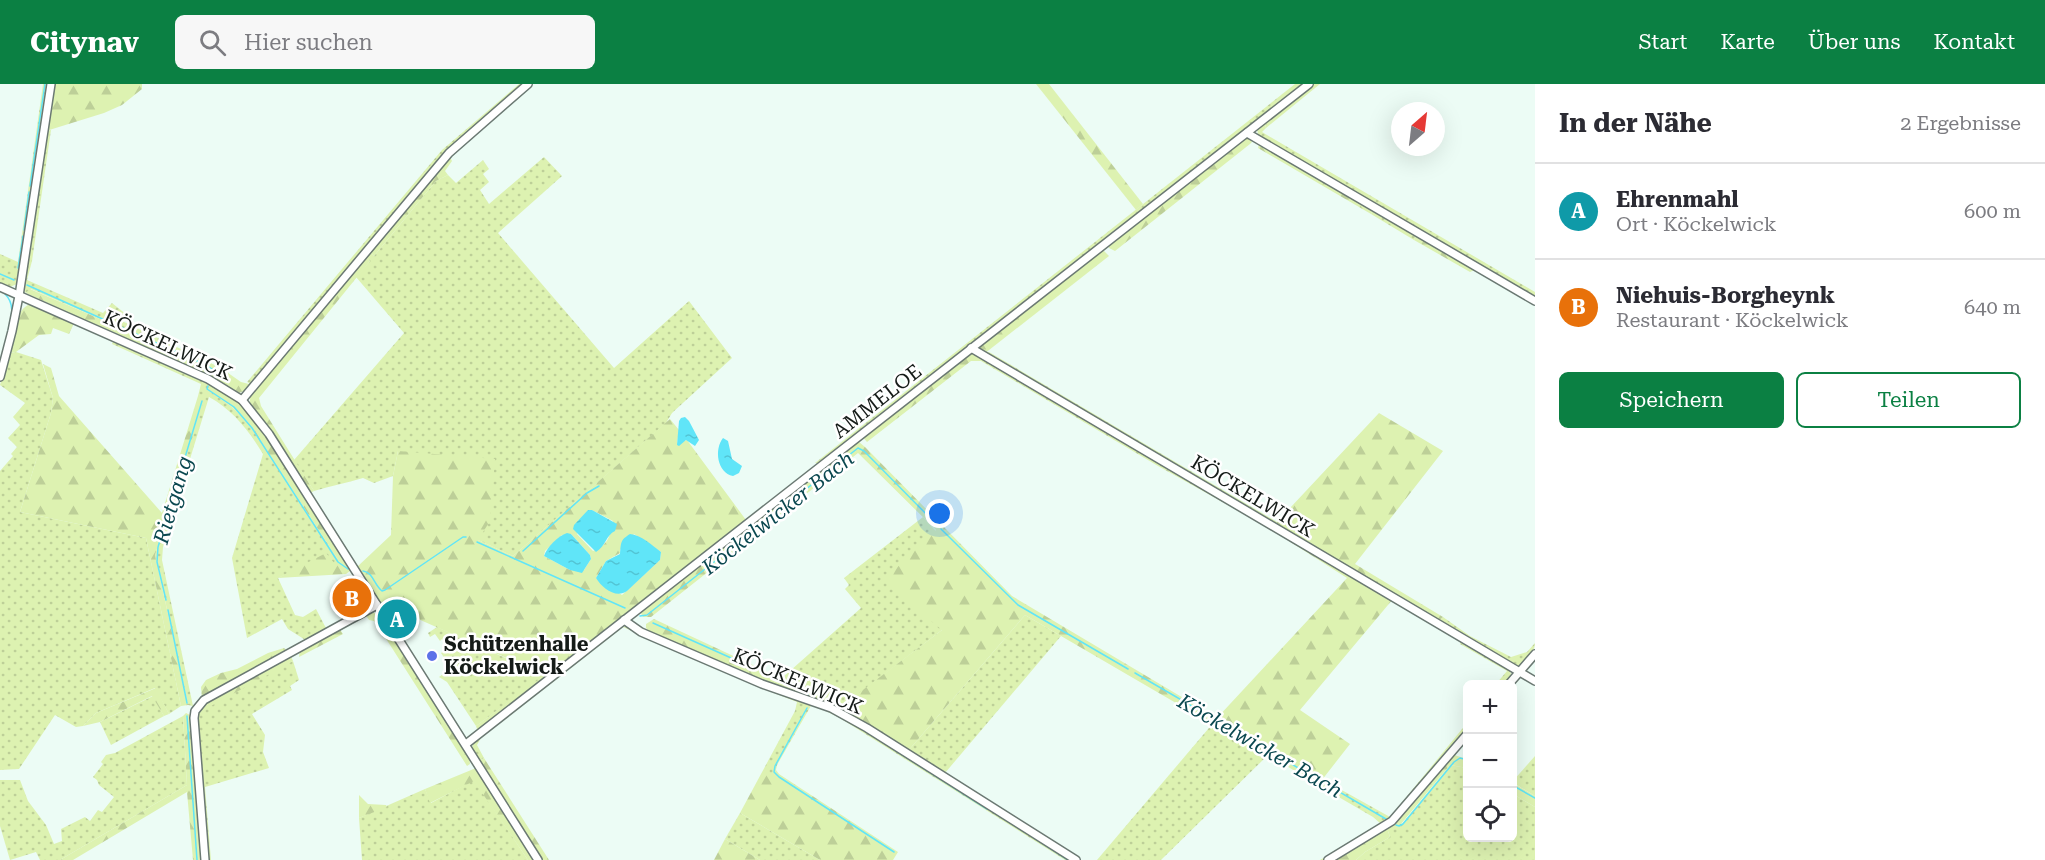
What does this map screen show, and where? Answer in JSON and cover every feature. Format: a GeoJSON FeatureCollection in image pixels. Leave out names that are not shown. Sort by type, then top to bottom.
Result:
{"type":"FeatureCollection","features":[{"type":"Feature","properties":{"kind":"street"},"geometry":{"type":"LineString","coordinates":[[0,377],[19,296],[51,84]]}},
{"type":"Feature","properties":{"kind":"street"},"geometry":{"type":"LineString","coordinates":[[242,400],[448,153],[528,84]]}},
{"type":"Feature","properties":{"kind":"street","name":"AMMELOE"},"geometry":{"type":"LineString","coordinates":[[465,744],[1309,84]]}},
{"type":"Feature","properties":{"kind":"street"},"geometry":{"type":"LineString","coordinates":[[1247,133],[1535,301]]}},
{"type":"Feature","properties":{"kind":"street","name":"KÖCKELWICK"},"geometry":{"type":"LineString","coordinates":[[0,287],[208,379],[242,400],[269,434],[538,860]]}},
{"type":"Feature","properties":{"kind":"street","name":"KÖCKELWICK"},"geometry":{"type":"LineString","coordinates":[[970,348],[1535,681]]}},
{"type":"Feature","properties":{"kind":"street"},"geometry":{"type":"LineString","coordinates":[[205,860],[195,711],[204,700],[377,605]]}},
{"type":"Feature","properties":{"kind":"street","name":"KÖCKELWICK"},"geometry":{"type":"LineString","coordinates":[[624,620],[641,632],[762,684],[831,708],[867,728],[1076,860]]}},
{"type":"Feature","properties":{"kind":"street"},"geometry":{"type":"LineString","coordinates":[[1512,680],[1535,654]]}},
{"type":"Feature","properties":{"kind":"street"},"geometry":{"type":"LineString","coordinates":[[1328,860],[1392,821],[1466,734]]}},
{"type":"Feature","properties":{"kind":"green space"},"geometry":{"type":"Polygon","coordinates":[[[43,84],[49,84],[19,283],[10,287],[0,283],[0,254],[18,262],[43,84]]]}},
{"type":"Feature","properties":{"kind":"green space"},"geometry":{"type":"Polygon","coordinates":[[[53,84],[142,84],[142,89],[122,105],[104,113],[46,131],[53,84]]]}},
{"type":"Feature","properties":{"kind":"green space"},"geometry":{"type":"Polygon","coordinates":[[[519,84],[525,84],[450,149],[253,385],[247,382],[442,150],[519,84]]]}},
{"type":"Feature","properties":{"kind":"green space"},"geometry":{"type":"Polygon","coordinates":[[[1036,84],[1049,84],[1143,204],[1136,210],[1036,84]]]}},
{"type":"Feature","properties":{"kind":"green space"},"geometry":{"type":"Polygon","coordinates":[[[1295,84],[1302,84],[821,463],[815,463],[1295,84]]]}},
{"type":"Feature","properties":{"kind":"green space"},"geometry":{"type":"Polygon","coordinates":[[[1308,84],[1320,84],[1266,128],[1264,119],[1308,84]]]}},
{"type":"Feature","properties":{"kind":"green space"},"geometry":{"type":"Polygon","coordinates":[[[1264,119],[1266,128],[1262,132],[1535,292],[1535,297],[1265,140],[1258,134],[1257,129],[1264,119]]]}},
{"type":"Feature","properties":{"kind":"green space"},"geometry":{"type":"Polygon","coordinates":[[[51,130],[32,261],[27,280],[103,313],[112,303],[127,315],[122,321],[221,368],[216,372],[113,325],[111,331],[105,329],[107,322],[31,289],[26,293],[22,289],[46,131],[51,130]]]}},
{"type":"Feature","properties":{"kind":"green space"},"geometry":{"type":"Polygon","coordinates":[[[1247,135],[1252,142],[1250,144],[1115,251],[1109,248],[1107,243],[1247,135]]]}},
{"type":"Feature","properties":{"kind":"green space"},"geometry":{"type":"Polygon","coordinates":[[[1260,141],[1373,206],[1371,214],[1258,148],[1260,141]]]}},
{"type":"Feature","properties":{"kind":"green space"},"geometry":{"type":"Polygon","coordinates":[[[449,155],[452,161],[445,171],[448,175],[436,181],[374,256],[369,250],[449,155]]]}},
{"type":"Feature","properties":{"kind":"green space"},"geometry":{"type":"Polygon","coordinates":[[[544,157],[562,176],[498,233],[614,368],[689,301],[732,358],[672,413],[666,423],[513,556],[478,540],[398,451],[393,476],[374,483],[363,478],[314,491],[294,460],[404,333],[356,277],[370,261],[364,256],[369,250],[374,256],[436,181],[448,175],[456,183],[483,160],[489,169],[483,174],[489,182],[480,190],[489,204],[544,157]]]}},
{"type":"Feature","properties":{"kind":"green space"},"geometry":{"type":"Polygon","coordinates":[[[1373,206],[1418,233],[1414,240],[1371,214],[1373,206]]]}},
{"type":"Feature","properties":{"kind":"green space"},"geometry":{"type":"Polygon","coordinates":[[[1418,233],[1479,268],[1470,272],[1414,240],[1418,233]]]}},
{"type":"Feature","properties":{"kind":"green space"},"geometry":{"type":"Polygon","coordinates":[[[1101,248],[1109,256],[984,354],[978,348],[977,345],[1101,248]]]}},
{"type":"Feature","properties":{"kind":"green space"},"geometry":{"type":"Polygon","coordinates":[[[364,256],[370,261],[259,398],[261,406],[314,491],[310,493],[250,403],[250,395],[364,256]]]}},
{"type":"Feature","properties":{"kind":"green space"},"geometry":{"type":"Polygon","coordinates":[[[30,289],[107,322],[105,329],[26,293],[30,289]]]}},
{"type":"Feature","properties":{"kind":"green space"},"geometry":{"type":"Polygon","coordinates":[[[31,304],[75,321],[69,334],[53,328],[51,334],[39,335],[16,352],[9,353],[18,317],[25,307],[31,304]]]}},
{"type":"Feature","properties":{"kind":"green space"},"geometry":{"type":"Polygon","coordinates":[[[113,325],[215,372],[221,368],[241,382],[253,385],[239,393],[211,377],[111,331],[113,325]]]}},
{"type":"Feature","properties":{"kind":"green space"},"geometry":{"type":"Polygon","coordinates":[[[114,339],[211,382],[234,397],[256,419],[353,570],[350,571],[255,420],[243,407],[210,391],[247,421],[342,565],[300,568],[278,578],[295,615],[303,617],[316,609],[327,630],[307,641],[288,629],[282,619],[247,638],[232,558],[263,454],[240,422],[226,408],[209,397],[163,547],[162,560],[193,706],[188,705],[155,555],[203,396],[198,396],[201,384],[112,344],[114,339]]]}},
{"type":"Feature","properties":{"kind":"green space"},"geometry":{"type":"Polygon","coordinates":[[[16,352],[41,360],[53,398],[51,413],[20,512],[146,538],[181,706],[169,714],[155,688],[96,713],[83,726],[76,727],[55,715],[19,769],[0,770],[0,471],[13,456],[11,454],[17,447],[8,438],[20,425],[13,417],[25,403],[0,385],[9,353],[16,352]]]}},
{"type":"Feature","properties":{"kind":"green space"},"geometry":{"type":"Polygon","coordinates":[[[968,352],[980,356],[981,361],[971,361],[867,442],[861,435],[968,352]]]}},
{"type":"Feature","properties":{"kind":"green space"},"geometry":{"type":"Polygon","coordinates":[[[989,352],[1277,522],[1275,524],[984,354],[989,352]]]}},
{"type":"Feature","properties":{"kind":"green space"},"geometry":{"type":"Polygon","coordinates":[[[980,356],[1261,521],[1262,524],[1158,466],[981,361],[980,356]]]}},
{"type":"Feature","properties":{"kind":"green space"},"geometry":{"type":"Polygon","coordinates":[[[43,364],[51,368],[59,396],[162,513],[198,396],[205,398],[155,555],[188,705],[181,706],[146,538],[20,512],[51,413],[53,398],[43,364]]]}},
{"type":"Feature","properties":{"kind":"green space"},"geometry":{"type":"Polygon","coordinates":[[[215,386],[235,400],[255,420],[350,571],[346,574],[278,578],[326,553],[335,564],[341,564],[247,421],[210,391],[215,386]]]}},
{"type":"Feature","properties":{"kind":"green space"},"geometry":{"type":"Polygon","coordinates":[[[1379,413],[1443,451],[1355,564],[1443,617],[1438,621],[1275,524],[1379,413]]]}},
{"type":"Feature","properties":{"kind":"green space"},"geometry":{"type":"Polygon","coordinates":[[[670,419],[679,430],[677,443],[687,440],[746,520],[480,730],[476,726],[545,675],[377,599],[357,567],[391,535],[393,476],[398,451],[495,459],[490,521],[478,540],[513,556],[670,419]],[[592,510],[577,534],[593,551],[608,540],[613,521],[592,510]],[[571,534],[562,535],[545,551],[544,556],[570,570],[584,570],[591,559],[590,555],[571,534]],[[634,534],[620,553],[606,561],[596,578],[622,595],[660,560],[661,552],[634,534]]]}},
{"type":"Feature","properties":{"kind":"green space"},"geometry":{"type":"Polygon","coordinates":[[[853,442],[859,442],[865,447],[1012,596],[1217,718],[1347,578],[1289,541],[1289,537],[1393,599],[1300,710],[1350,744],[1318,785],[1214,722],[1212,724],[1025,615],[908,751],[817,701],[818,695],[843,705],[942,630],[883,581],[936,530],[858,453],[651,617],[643,617],[639,610],[853,442]]]}},
{"type":"Feature","properties":{"kind":"green space"},"geometry":{"type":"Polygon","coordinates":[[[923,517],[936,531],[942,630],[843,706],[818,695],[817,701],[802,696],[804,689],[782,678],[861,608],[845,589],[849,585],[844,578],[923,517]]]}},
{"type":"Feature","properties":{"kind":"green space"},"geometry":{"type":"Polygon","coordinates":[[[382,603],[391,604],[409,615],[396,631],[383,610],[382,603]]]}},
{"type":"Feature","properties":{"kind":"green space"},"geometry":{"type":"Polygon","coordinates":[[[373,612],[389,629],[469,754],[470,764],[467,766],[378,626],[365,614],[373,612]]]}},
{"type":"Feature","properties":{"kind":"green space"},"geometry":{"type":"Polygon","coordinates":[[[1025,615],[1061,636],[945,773],[908,751],[1025,615]]]}},
{"type":"Feature","properties":{"kind":"green space"},"geometry":{"type":"Polygon","coordinates":[[[1443,617],[1470,636],[1511,657],[1527,652],[1535,643],[1535,647],[1522,663],[1515,667],[1438,621],[1443,617]]]}},
{"type":"Feature","properties":{"kind":"green space"},"geometry":{"type":"Polygon","coordinates":[[[654,619],[804,689],[802,696],[763,683],[652,635],[646,628],[646,624],[654,619]]]}},
{"type":"Feature","properties":{"kind":"green space"},"geometry":{"type":"Polygon","coordinates":[[[621,625],[757,684],[840,714],[1073,860],[1065,860],[840,718],[812,704],[777,765],[776,770],[779,774],[761,774],[795,711],[797,702],[623,627],[481,738],[477,745],[484,758],[478,761],[472,748],[475,738],[621,625]]]}},
{"type":"Feature","properties":{"kind":"green space"},"geometry":{"type":"Polygon","coordinates":[[[437,627],[545,676],[476,726],[447,682],[439,677],[451,668],[441,653],[451,646],[447,641],[444,642],[442,639],[440,641],[435,634],[430,637],[428,633],[437,627]]]}},
{"type":"Feature","properties":{"kind":"green space"},"geometry":{"type":"Polygon","coordinates":[[[339,628],[343,634],[299,657],[300,649],[339,628]]]}},
{"type":"Feature","properties":{"kind":"green space"},"geometry":{"type":"Polygon","coordinates":[[[1462,640],[1509,669],[1511,674],[1507,680],[1499,680],[1507,671],[1460,644],[1462,640]]]}},
{"type":"Feature","properties":{"kind":"green space"},"geometry":{"type":"Polygon","coordinates":[[[284,648],[288,652],[202,699],[201,687],[206,680],[284,648]]]}},
{"type":"Feature","properties":{"kind":"green space"},"geometry":{"type":"Polygon","coordinates":[[[290,654],[293,661],[211,706],[205,702],[290,654]]]}},
{"type":"Feature","properties":{"kind":"green space"},"geometry":{"type":"Polygon","coordinates":[[[293,661],[299,680],[290,686],[292,690],[252,714],[265,735],[263,752],[269,768],[205,787],[211,860],[207,860],[196,717],[200,707],[205,702],[293,661]]]}},
{"type":"Feature","properties":{"kind":"green space"},"geometry":{"type":"Polygon","coordinates":[[[156,688],[169,714],[164,716],[152,696],[100,722],[83,726],[96,713],[156,688]]]}},
{"type":"Feature","properties":{"kind":"green space"},"geometry":{"type":"Polygon","coordinates":[[[153,696],[164,716],[111,745],[100,722],[153,696]]]}},
{"type":"Feature","properties":{"kind":"green space"},"geometry":{"type":"Polygon","coordinates":[[[186,713],[192,716],[204,860],[193,860],[187,792],[73,860],[60,860],[187,785],[183,716],[186,713]]]}},
{"type":"Feature","properties":{"kind":"green space"},"geometry":{"type":"Polygon","coordinates":[[[183,716],[187,785],[60,860],[40,860],[36,852],[10,860],[0,826],[0,780],[20,780],[28,801],[46,825],[54,844],[62,841],[61,829],[85,817],[90,821],[98,810],[102,812],[114,797],[93,777],[103,764],[101,762],[106,755],[115,753],[183,716]]]}},
{"type":"Feature","properties":{"kind":"green space"},"geometry":{"type":"Polygon","coordinates":[[[1214,722],[1268,755],[1161,860],[1097,860],[1214,722]]]}},
{"type":"Feature","properties":{"kind":"green space"},"geometry":{"type":"Polygon","coordinates":[[[1463,728],[1463,734],[1392,818],[1326,860],[1320,860],[1381,824],[1318,785],[1322,779],[1390,817],[1463,728]]]}},
{"type":"Feature","properties":{"kind":"green space"},"geometry":{"type":"Polygon","coordinates":[[[1451,754],[1463,758],[1463,767],[1450,765],[1401,824],[1395,820],[1451,754]]]}},
{"type":"Feature","properties":{"kind":"green space"},"geometry":{"type":"Polygon","coordinates":[[[1535,756],[1535,796],[1517,785],[1517,776],[1535,756]]]}},
{"type":"Feature","properties":{"kind":"green space"},"geometry":{"type":"Polygon","coordinates":[[[484,758],[549,860],[541,860],[478,761],[484,758]]]}},
{"type":"Feature","properties":{"kind":"green space"},"geometry":{"type":"Polygon","coordinates":[[[1450,765],[1463,767],[1463,842],[1517,842],[1517,796],[1535,807],[1535,860],[1356,860],[1390,837],[1387,828],[1395,820],[1402,824],[1450,765]]]}},
{"type":"Feature","properties":{"kind":"green space"},"geometry":{"type":"Polygon","coordinates":[[[476,768],[535,860],[528,860],[474,781],[430,803],[425,789],[476,768]]]}},
{"type":"Feature","properties":{"kind":"green space"},"geometry":{"type":"Polygon","coordinates":[[[761,774],[779,774],[898,852],[893,860],[820,860],[740,813],[761,774]]]}},
{"type":"Feature","properties":{"kind":"green space"},"geometry":{"type":"Polygon","coordinates":[[[474,780],[528,860],[362,860],[359,818],[425,789],[431,803],[474,780]]]}},
{"type":"Feature","properties":{"kind":"green space"},"geometry":{"type":"Polygon","coordinates":[[[1517,785],[1535,796],[1535,807],[1517,796],[1517,785]]]}},
{"type":"Feature","properties":{"kind":"green space"},"geometry":{"type":"Polygon","coordinates":[[[359,795],[368,804],[386,805],[387,807],[359,818],[359,795]]]}},
{"type":"Feature","properties":{"kind":"green space"},"geometry":{"type":"Polygon","coordinates":[[[740,813],[820,860],[760,860],[725,839],[740,813]]]}},
{"type":"Feature","properties":{"kind":"green space"},"geometry":{"type":"Polygon","coordinates":[[[1387,828],[1390,837],[1356,860],[1334,860],[1387,828]]]}},
{"type":"Feature","properties":{"kind":"green space"},"geometry":{"type":"Polygon","coordinates":[[[725,839],[760,860],[714,860],[725,839]]]}},
{"type":"Feature","properties":{"kind":"water"},"geometry":{"type":"Polygon","coordinates":[[[685,417],[699,440],[695,446],[686,440],[679,446],[677,445],[679,421],[685,417]]]}},
{"type":"Feature","properties":{"kind":"water"},"geometry":{"type":"Polygon","coordinates":[[[723,438],[728,441],[732,459],[742,466],[739,473],[733,476],[720,466],[718,454],[723,438]]]}},
{"type":"Feature","properties":{"kind":"water"},"geometry":{"type":"Polygon","coordinates":[[[588,510],[617,524],[615,531],[596,552],[573,529],[588,510]]]}},
{"type":"Feature","properties":{"kind":"water"},"geometry":{"type":"Polygon","coordinates":[[[567,533],[571,534],[590,555],[591,559],[582,573],[570,570],[544,556],[553,542],[567,533]]]}},
{"type":"Feature","properties":{"kind":"water"},"geometry":{"type":"Polygon","coordinates":[[[630,534],[642,538],[661,552],[660,560],[627,591],[618,594],[606,589],[596,578],[606,561],[620,554],[624,538],[630,534]]]}},
{"type":"Feature","properties":{"kind":"waterway"},"geometry":{"type":"LineString","coordinates":[[30,186],[45,84]]}},
{"type":"Feature","properties":{"kind":"waterway"},"geometry":{"type":"LineString","coordinates":[[24,230],[29,192]]}},
{"type":"Feature","properties":{"kind":"waterway"},"geometry":{"type":"LineString","coordinates":[[18,268],[23,236]]}},
{"type":"Feature","properties":{"kind":"waterway","name":"Köckelwicker Bach"},"geometry":{"type":"LineString","coordinates":[[0,274],[14,280]]}},
{"type":"Feature","properties":{"kind":"waterway","name":"Köckelwicker Bach"},"geometry":{"type":"LineString","coordinates":[[27,285],[107,321]]}},
{"type":"Feature","properties":{"kind":"waterway"},"geometry":{"type":"LineString","coordinates":[[5,294],[12,307],[8,333]]}},
{"type":"Feature","properties":{"kind":"waterway","name":"Köckelwicker Bach"},"geometry":{"type":"LineString","coordinates":[[116,325],[206,365],[214,373]]}},
{"type":"Feature","properties":{"kind":"waterway"},"geometry":{"type":"LineString","coordinates":[[0,362],[4,349]]}},
{"type":"Feature","properties":{"kind":"waterway","name":"Köckelwicker Bach"},"geometry":{"type":"LineString","coordinates":[[208,386],[207,389],[234,407],[252,428],[338,562],[348,569]]}},
{"type":"Feature","properties":{"kind":"waterway","name":"Rietgang"},"geometry":{"type":"LineString","coordinates":[[166,600],[157,562],[158,547],[202,401]]}},
{"type":"Feature","properties":{"kind":"waterway","name":"Köckelwicker Bach"},"geometry":{"type":"LineString","coordinates":[[640,616],[647,615],[858,448],[864,451],[936,524]]}},
{"type":"Feature","properties":{"kind":"waterway"},"geometry":{"type":"LineString","coordinates":[[523,551],[587,493],[599,486]]}},
{"type":"Feature","properties":{"kind":"waterway","name":"Köckelwicker Bach"},"geometry":{"type":"LineString","coordinates":[[941,529],[1018,605],[1128,669]]}},
{"type":"Feature","properties":{"kind":"waterway","name":"Köckelwicker Bach"},"geometry":{"type":"LineString","coordinates":[[363,571],[371,576],[382,591],[466,537]]}},
{"type":"Feature","properties":{"kind":"waterway","name":"Köckelwicker Bach"},"geometry":{"type":"LineString","coordinates":[[477,542],[625,608]]}},
{"type":"Feature","properties":{"kind":"waterway","name":"Rietgang"},"geometry":{"type":"LineString","coordinates":[[168,610],[187,703]]}},
{"type":"Feature","properties":{"kind":"waterway"},"geometry":{"type":"LineString","coordinates":[[653,623],[749,666]]}},
{"type":"Feature","properties":{"kind":"waterway"},"geometry":{"type":"LineString","coordinates":[[760,671],[805,691],[808,695]]}},
{"type":"Feature","properties":{"kind":"waterway","name":"Köckelwicker Bach"},"geometry":{"type":"LineString","coordinates":[[1135,673],[1386,819]]}},
{"type":"Feature","properties":{"kind":"waterway"},"geometry":{"type":"LineString","coordinates":[[807,708],[775,766],[774,772],[894,852]]}},
{"type":"Feature","properties":{"kind":"waterway","name":"Rietgang"},"geometry":{"type":"LineString","coordinates":[[187,716],[197,860]]}},
{"type":"Feature","properties":{"kind":"waterway"},"geometry":{"type":"LineString","coordinates":[[857,726],[887,745]]}},
{"type":"Feature","properties":{"kind":"waterway"},"geometry":{"type":"LineString","coordinates":[[893,749],[987,809]]}},
{"type":"Feature","properties":{"kind":"waterway","name":"Köckelwicker Bach"},"geometry":{"type":"LineString","coordinates":[[1396,825],[1403,824],[1454,762],[1463,759]]}},
{"type":"Feature","properties":{"kind":"waterway","name":"Köckelwicker Bach"},"geometry":{"type":"LineString","coordinates":[[1517,788],[1535,798]]}},
{"type":"Feature","properties":{"kind":"waterway"},"geometry":{"type":"LineString","coordinates":[[993,812],[1026,833]]}},
{"type":"Feature","properties":{"kind":"waterway"},"geometry":{"type":"LineString","coordinates":[[1031,836],[1068,860]]}},
{"type":"Feature","properties":{"kind":"place","name":"Niehuis-Borgheynk"},"geometry":{"type":"Point","coordinates":[352,598]}},
{"type":"Feature","properties":{"kind":"place","name":"Ehrenmahl"},"geometry":{"type":"Point","coordinates":[397,619]}},
{"type":"Feature","properties":{"kind":"place","name":"Schützenhalle Köckelwick"},"geometry":{"type":"Point","coordinates":[432,656]}}]}
